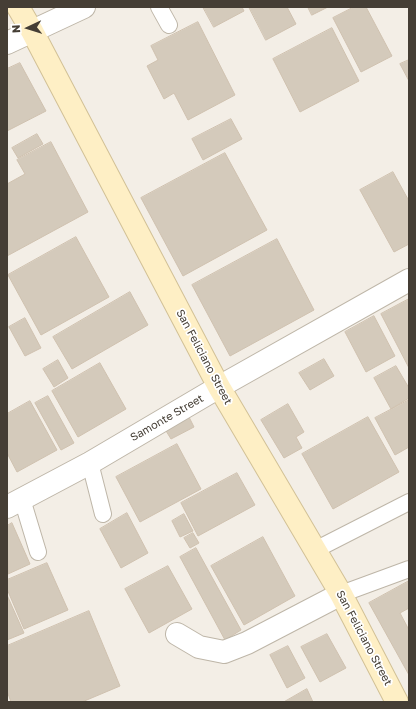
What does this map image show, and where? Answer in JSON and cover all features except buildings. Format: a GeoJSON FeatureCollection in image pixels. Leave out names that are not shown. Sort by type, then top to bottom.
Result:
{"type":"FeatureCollection","features":[{"type":"Feature","properties":{"kind":"main road","name":"San Feliciano Street"},"geometry":{"type":"LineString","coordinates":[[18,7],[219,387],[341,594],[396,702]]}},
{"type":"Feature","properties":{"kind":"street"},"geometry":{"type":"LineString","coordinates":[[7,43],[84,7]]}},
{"type":"Feature","properties":{"kind":"street","name":"Samonte Street"},"geometry":{"type":"LineString","coordinates":[[14,503],[90,464],[219,387],[409,280]]}},
{"type":"Feature","properties":{"kind":"street"},"geometry":{"type":"LineString","coordinates":[[177,634],[199,647],[224,652],[247,643],[341,594]]}},
{"type":"Feature","properties":{"kind":"lane"},"geometry":{"type":"LineString","coordinates":[[159,7],[169,25]]}},
{"type":"Feature","properties":{"kind":"lane"},"geometry":{"type":"LineString","coordinates":[[90,464],[103,514]]}},
{"type":"Feature","properties":{"kind":"lane"},"geometry":{"type":"LineString","coordinates":[[315,550],[409,502]]}},
{"type":"Feature","properties":{"kind":"lane"},"geometry":{"type":"LineString","coordinates":[[14,503],[38,552]]}},
{"type":"Feature","properties":{"kind":"lane"},"geometry":{"type":"LineString","coordinates":[[341,594],[409,569]]}}]}
